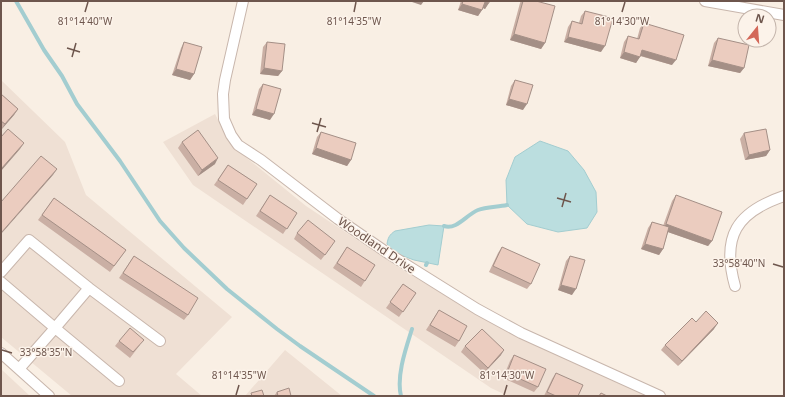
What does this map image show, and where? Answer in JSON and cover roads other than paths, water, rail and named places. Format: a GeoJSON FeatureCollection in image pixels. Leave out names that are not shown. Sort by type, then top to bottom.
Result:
{"type":"FeatureCollection","features":[{"type":"Feature","properties":{"kind":"street","name":"Woodland Drive"},"geometry":{"type":"LineString","coordinates":[[244,1],[223,94],[224,119],[231,135],[238,145],[261,160],[338,219],[389,254],[477,309],[521,333],[660,396]]}},
{"type":"Feature","properties":{"kind":"street"},"geometry":{"type":"LineString","coordinates":[[705,1],[784,15]]}},
{"type":"Feature","properties":{"kind":"street"},"geometry":{"type":"LineString","coordinates":[[735,286],[730,261],[732,236],[746,216],[756,208],[784,196]]}},
{"type":"Feature","properties":{"kind":"street"},"geometry":{"type":"LineString","coordinates":[[1,272],[29,240],[89,288],[160,341]]}},
{"type":"Feature","properties":{"kind":"street"},"geometry":{"type":"LineString","coordinates":[[1,282],[119,381]]}},
{"type":"Feature","properties":{"kind":"street"},"geometry":{"type":"LineString","coordinates":[[19,368],[89,288]]}},
{"type":"Feature","properties":{"kind":"street"},"geometry":{"type":"LineString","coordinates":[[1,352],[49,396]]}},
{"type":"Feature","properties":{"kind":"water"},"geometry":{"type":"Polygon","coordinates":[[[540,141],[568,151],[584,170],[596,192],[597,212],[587,228],[558,232],[527,224],[507,205],[506,180],[515,157],[540,141]]]}},
{"type":"Feature","properties":{"kind":"water"},"geometry":{"type":"Polygon","coordinates":[[[429,225],[444,226],[438,265],[414,260],[395,253],[387,244],[389,237],[395,231],[429,225]]]}},
{"type":"Feature","properties":{"kind":"waterway"},"geometry":{"type":"LineString","coordinates":[[16,1],[44,50],[62,76],[77,104],[120,161],[160,221],[184,248],[227,289],[277,329],[374,396]]}},
{"type":"Feature","properties":{"kind":"waterway"},"geometry":{"type":"LineString","coordinates":[[444,226],[453,226],[478,210],[507,205]]}},
{"type":"Feature","properties":{"kind":"waterway"},"geometry":{"type":"LineString","coordinates":[[401,396],[401,371],[412,329]]}}]}
